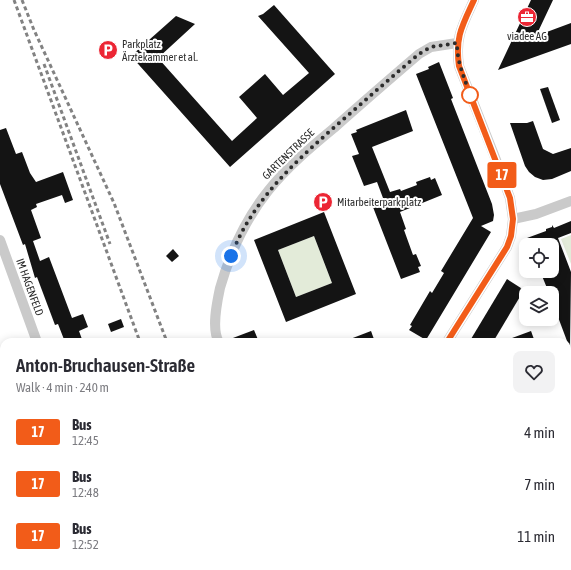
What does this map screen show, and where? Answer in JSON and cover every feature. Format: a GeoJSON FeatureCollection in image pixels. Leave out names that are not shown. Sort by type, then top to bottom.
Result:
{"type":"FeatureCollection","features":[{"type":"Feature","properties":{"kind":"street"},"geometry":{"type":"LineString","coordinates":[[450,338],[507,247],[511,236],[513,219],[507,191],[459,66],[457,43],[474,0]]}},
{"type":"Feature","properties":{"kind":"street","name":"GARTENSTRASSE"},"geometry":{"type":"LineString","coordinates":[[217,338],[215,332],[216,308],[226,269],[235,244],[246,223],[268,191],[304,154],[419,54],[431,47],[457,43]]}},
{"type":"Feature","properties":{"kind":"street"},"geometry":{"type":"LineString","coordinates":[[513,219],[536,214],[571,201]]}},
{"type":"Feature","properties":{"kind":"street","name":"IM HAGENFELD"},"geometry":{"type":"LineString","coordinates":[[0,240],[37,338]]}},
{"type":"Feature","properties":{"kind":"green space"},"geometry":{"type":"Polygon","coordinates":[[[571,235],[571,264],[561,239],[571,235]]]}},
{"type":"Feature","properties":{"kind":"green space"},"geometry":{"type":"Polygon","coordinates":[[[314,236],[332,283],[296,297],[278,250],[314,236]]]}},
{"type":"Feature","properties":{"kind":"building"},"geometry":{"type":"Polygon","coordinates":[[[531,0],[553,0],[536,36],[571,23],[571,44],[498,70],[531,0]]]}},
{"type":"Feature","properties":{"kind":"building"},"geometry":{"type":"Polygon","coordinates":[[[274,5],[335,74],[230,167],[131,56],[176,16],[195,24],[158,58],[232,141],[257,118],[239,97],[265,74],[283,95],[309,73],[258,16],[274,5]]]}},
{"type":"Feature","properties":{"kind":"building"},"geometry":{"type":"Polygon","coordinates":[[[439,62],[453,98],[451,99],[492,204],[494,215],[493,221],[481,226],[491,232],[427,338],[423,338],[409,330],[412,326],[410,325],[430,291],[432,293],[444,273],[441,271],[473,218],[416,74],[429,69],[428,67],[439,62]]]}},
{"type":"Feature","properties":{"kind":"building"},"geometry":{"type":"Polygon","coordinates":[[[548,87],[560,120],[552,123],[540,89],[548,87]]]}},
{"type":"Feature","properties":{"kind":"building"},"geometry":{"type":"Polygon","coordinates":[[[406,110],[413,131],[372,147],[390,192],[400,189],[401,191],[417,185],[416,182],[430,177],[431,180],[435,178],[442,195],[400,212],[406,229],[404,230],[413,255],[416,254],[421,266],[418,267],[420,272],[401,279],[371,202],[383,198],[377,182],[364,186],[352,156],[359,154],[351,134],[357,132],[356,130],[406,110]]]}},
{"type":"Feature","properties":{"kind":"building"},"geometry":{"type":"Polygon","coordinates":[[[533,121],[543,149],[553,154],[571,148],[571,171],[552,179],[543,180],[535,177],[529,172],[525,166],[510,123],[527,123],[533,121]]]}},
{"type":"Feature","properties":{"kind":"building"},"geometry":{"type":"Polygon","coordinates":[[[6,128],[16,154],[22,152],[30,173],[36,182],[63,172],[73,200],[65,203],[62,195],[36,204],[37,207],[31,210],[41,238],[33,241],[40,261],[49,257],[72,318],[83,314],[88,327],[79,331],[82,338],[63,338],[58,324],[55,325],[37,277],[35,278],[25,244],[23,245],[0,184],[0,130],[6,128]]]}},
{"type":"Feature","properties":{"kind":"building"},"geometry":{"type":"Polygon","coordinates":[[[324,212],[356,294],[286,322],[254,240],[324,212]],[[314,236],[278,250],[296,297],[332,283],[314,236]]]}},
{"type":"Feature","properties":{"kind":"building"},"geometry":{"type":"Polygon","coordinates":[[[571,221],[571,233],[558,238],[527,238],[546,231],[546,229],[552,227],[552,225],[554,228],[571,221]]]}},
{"type":"Feature","properties":{"kind":"building"},"geometry":{"type":"Polygon","coordinates":[[[559,241],[571,272],[570,338],[566,338],[559,320],[559,286],[546,286],[543,278],[559,278],[559,241]]]}},
{"type":"Feature","properties":{"kind":"building"},"geometry":{"type":"Polygon","coordinates":[[[173,249],[179,256],[172,262],[166,256],[173,249]]]}},
{"type":"Feature","properties":{"kind":"building"},"geometry":{"type":"Polygon","coordinates":[[[507,279],[519,287],[519,298],[495,338],[472,338],[507,279]]]}},
{"type":"Feature","properties":{"kind":"building"},"geometry":{"type":"Polygon","coordinates":[[[121,319],[124,327],[111,332],[108,324],[121,319]]]}},
{"type":"Feature","properties":{"kind":"building"},"geometry":{"type":"Polygon","coordinates":[[[254,330],[257,338],[233,338],[254,330]]]}},
{"type":"Feature","properties":{"kind":"building"},"geometry":{"type":"Polygon","coordinates":[[[371,331],[374,338],[353,338],[371,331]]]}},
{"type":"Feature","properties":{"kind":"building"},"geometry":{"type":"Polygon","coordinates":[[[531,331],[534,338],[512,338],[531,331]]]}},
{"type":"Feature","properties":{"kind":"railway"},"geometry":{"type":"LineString","coordinates":[[14,0],[139,338]]}},
{"type":"Feature","properties":{"kind":"railway"},"geometry":{"type":"LineString","coordinates":[[22,0],[34,30],[114,203],[165,338]]}},
{"type":"Feature","properties":{"kind":"railway"},"geometry":{"type":"LineString","coordinates":[[44,64],[110,244]]}},
{"type":"Feature","properties":{"kind":"bus line","name":"17"},"geometry":{"type":"LineString","coordinates":[[449,338],[472,300],[507,247],[511,236],[513,219],[510,198],[501,172],[459,66],[457,43],[474,0]]}},
{"type":"Feature","properties":{"kind":"place","name":"viadee AG"},"geometry":{"type":"Point","coordinates":[527,17]}},
{"type":"Feature","properties":{"kind":"place","name":"Parkplatz Ärztekammer et al."},"geometry":{"type":"Point","coordinates":[108,50]}},
{"type":"Feature","properties":{"kind":"place","name":"Mitarbeiterparkplatz"},"geometry":{"type":"Point","coordinates":[323,202]}},
{"type":"Feature","properties":{"kind":"route"},"geometry":{"type":"LineString","coordinates":[[231,256],[235,244],[246,223],[268,191],[304,154],[419,54],[431,47],[457,43],[459,66],[470,95]]}}]}
